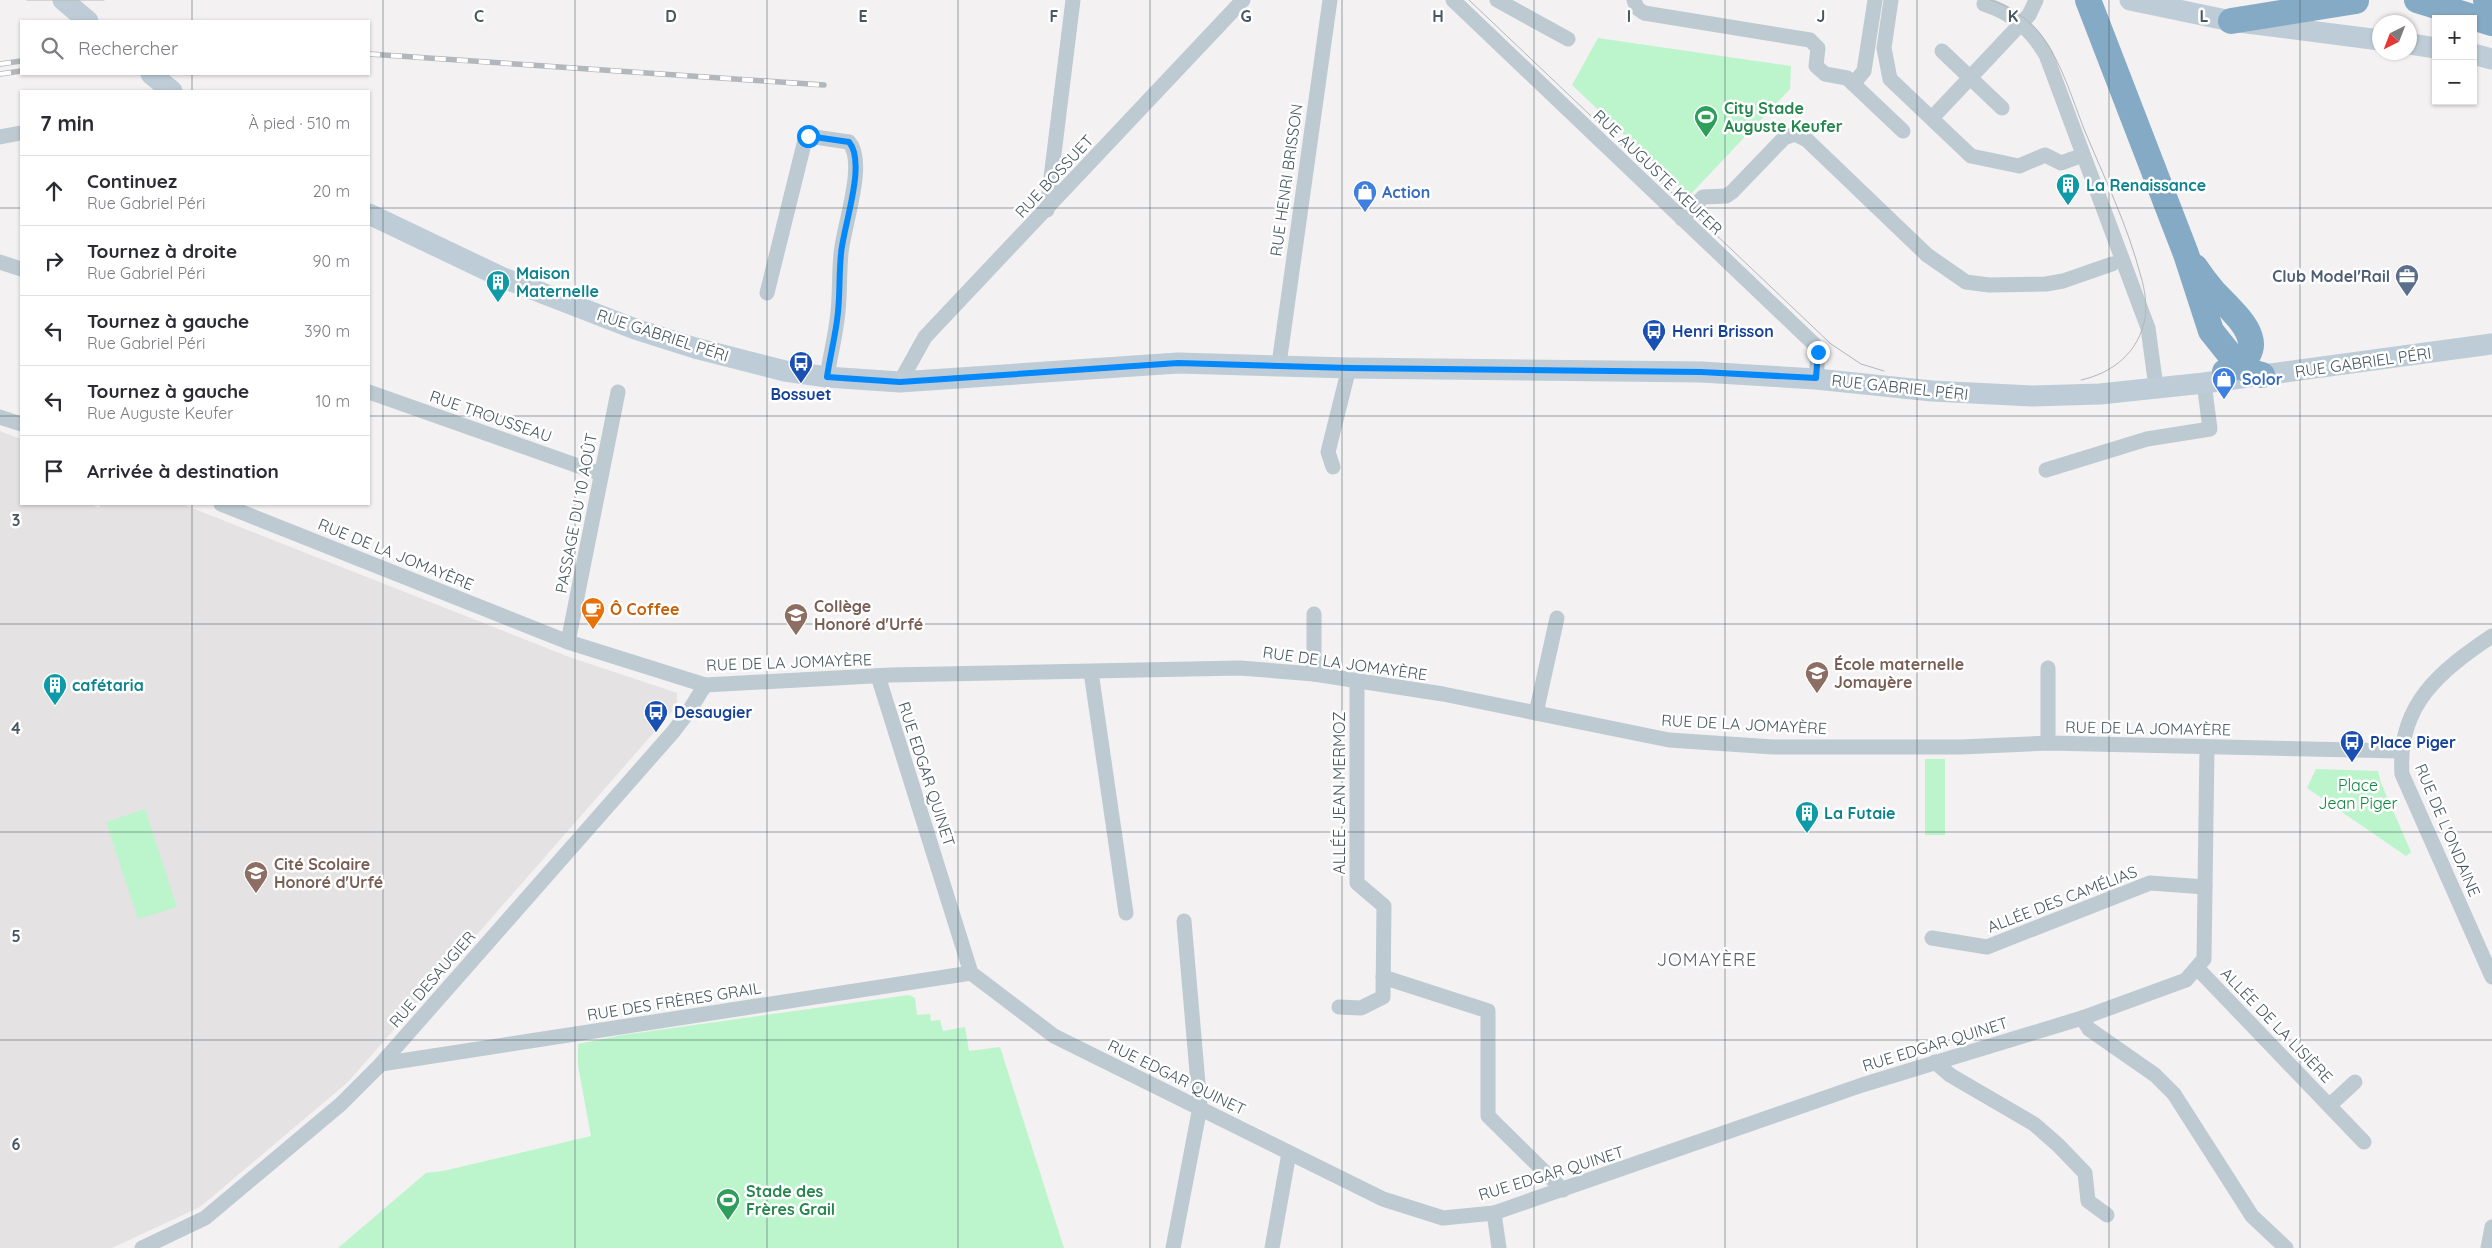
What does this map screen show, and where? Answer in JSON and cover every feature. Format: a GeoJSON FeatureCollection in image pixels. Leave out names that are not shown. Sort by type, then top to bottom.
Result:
{"type":"FeatureCollection","features":[{"type":"Feature","properties":{"kind":"highway"},"geometry":{"type":"LineString","coordinates":[[2088,0],[2186,254],[2211,331],[2220,345],[2233,374]]}},
{"type":"Feature","properties":{"kind":"highway"},"geometry":{"type":"LineString","coordinates":[[2417,0],[2492,23]]}},
{"type":"Feature","properties":{"kind":"highway"},"geometry":{"type":"LineString","coordinates":[[2486,0],[2492,2]]}},
{"type":"Feature","properties":{"kind":"highway"},"geometry":{"type":"LineString","coordinates":[[2231,21],[2356,1]]}},
{"type":"Feature","properties":{"kind":"main road"},"geometry":{"type":"LineString","coordinates":[[63,0],[87,20]]}},
{"type":"Feature","properties":{"kind":"main road"},"geometry":{"type":"LineString","coordinates":[[2130,0],[2231,21],[2372,39]]}},
{"type":"Feature","properties":{"kind":"main road"},"geometry":{"type":"LineString","coordinates":[[2417,45],[2432,47]]}},
{"type":"Feature","properties":{"kind":"main road"},"geometry":{"type":"LineString","coordinates":[[2477,55],[2492,59]]}},
{"type":"Feature","properties":{"kind":"main road","name":"RUE GABRIEL PÉRI"},"geometry":{"type":"LineString","coordinates":[[370,214],[501,277],[635,329],[695,348],[785,371],[827,377],[900,382],[1178,363],[1278,364],[1350,368],[1701,372],[1816,378],[1932,392],[1998,395],[2100,394],[2166,386],[2188,380],[2233,374],[2492,344]]}},
{"type":"Feature","properties":{"kind":"street"},"geometry":{"type":"LineString","coordinates":[[1047,210],[1073,0]]}},
{"type":"Feature","properties":{"kind":"street","name":"RUE BOSSUET"},"geometry":{"type":"LineString","coordinates":[[900,382],[925,337],[1047,210],[1243,0]]}},
{"type":"Feature","properties":{"kind":"street","name":"RUE HENRI BRISSON"},"geometry":{"type":"LineString","coordinates":[[1278,364],[1330,0]]}},
{"type":"Feature","properties":{"kind":"street","name":"RUE AUGUSTE KEUFER"},"geometry":{"type":"LineString","coordinates":[[1453,0],[1814,344],[1818,352],[1816,378]]}},
{"type":"Feature","properties":{"kind":"street"},"geometry":{"type":"LineString","coordinates":[[1497,0],[1568,39]]}},
{"type":"Feature","properties":{"kind":"street"},"geometry":{"type":"LineString","coordinates":[[1634,0],[1637,8],[1644,12],[1806,38],[1815,43],[1818,48],[1816,66],[1821,72],[1847,78],[1854,83],[1903,131]]}},
{"type":"Feature","properties":{"kind":"street"},"geometry":{"type":"LineString","coordinates":[[1854,83],[1864,71],[1875,0]]}},
{"type":"Feature","properties":{"kind":"street"},"geometry":{"type":"LineString","coordinates":[[1890,0],[1884,48],[1890,79],[1971,156],[2019,166],[2045,155],[2061,163],[2083,154]]}},
{"type":"Feature","properties":{"kind":"street"},"geometry":{"type":"LineString","coordinates":[[1932,118],[2029,15],[2036,0]]}},
{"type":"Feature","properties":{"kind":"street"},"geometry":{"type":"LineString","coordinates":[[1984,4],[2004,11],[2021,23],[2034,36],[2046,55],[2148,328],[2166,386]]}},
{"type":"Feature","properties":{"kind":"street"},"geometry":{"type":"LineString","coordinates":[[1942,51],[2002,108]]}},
{"type":"Feature","properties":{"kind":"street"},"geometry":{"type":"LineString","coordinates":[[0,137],[20,133]]}},
{"type":"Feature","properties":{"kind":"street"},"geometry":{"type":"LineString","coordinates":[[1682,219],[1703,197],[1720,197],[1732,192],[1784,138],[1795,134],[1807,140],[1927,256],[1966,282],[1989,285],[2046,284],[2063,281],[2112,264]]}},
{"type":"Feature","properties":{"kind":"street"},"geometry":{"type":"LineString","coordinates":[[768,293],[804,144],[808,136],[849,142],[854,148],[855,170],[840,255],[838,314],[827,377]]}},
{"type":"Feature","properties":{"kind":"street"},"geometry":{"type":"LineString","coordinates":[[0,262],[20,269]]}},
{"type":"Feature","properties":{"kind":"street"},"geometry":{"type":"LineString","coordinates":[[1333,467],[1328,452],[1350,368]]}},
{"type":"Feature","properties":{"kind":"street"},"geometry":{"type":"LineString","coordinates":[[2046,470],[2147,439],[2210,429],[2233,374]]}},
{"type":"Feature","properties":{"kind":"street","name":"RUE TROUSSEAU"},"geometry":{"type":"LineString","coordinates":[[370,392],[601,474]]}},
{"type":"Feature","properties":{"kind":"street","name":"PASSAGE DU 10 AOÛT"},"geometry":{"type":"LineString","coordinates":[[568,642],[618,392]]}},
{"type":"Feature","properties":{"kind":"street"},"geometry":{"type":"LineString","coordinates":[[0,417],[20,424]]}},
{"type":"Feature","properties":{"kind":"street","name":"RUE DE LA JOMAYÈRE"},"geometry":{"type":"LineString","coordinates":[[224,505],[568,642],[705,685],[878,676],[1240,668],[1314,674],[1357,680],[1669,740],[1773,747],[1961,748],[2048,743],[2400,751]]}},
{"type":"Feature","properties":{"kind":"street"},"geometry":{"type":"LineString","coordinates":[[1314,614],[1314,674]]}},
{"type":"Feature","properties":{"kind":"street"},"geometry":{"type":"LineString","coordinates":[[1536,713],[1557,618]]}},
{"type":"Feature","properties":{"kind":"street"},"geometry":{"type":"LineString","coordinates":[[2400,751],[2419,699],[2432,683],[2462,656],[2492,636]]}},
{"type":"Feature","properties":{"kind":"street"},"geometry":{"type":"LineString","coordinates":[[2048,668],[2048,743]]}},
{"type":"Feature","properties":{"kind":"street"},"geometry":{"type":"LineString","coordinates":[[1091,672],[1126,913]]}},
{"type":"Feature","properties":{"kind":"street","name":"RUE EDGAR QUINET"},"geometry":{"type":"LineString","coordinates":[[878,676],[972,973],[1054,1036],[1200,1107],[1383,1200],[1443,1218],[1494,1213],[1862,1085],[2082,1018],[2186,980],[2198,968]]}},
{"type":"Feature","properties":{"kind":"street","name":"ALLÉE JEAN MERMOZ"},"geometry":{"type":"LineString","coordinates":[[1340,1007],[1361,1008],[1383,998],[1384,906],[1357,883],[1357,680]]}},
{"type":"Feature","properties":{"kind":"street","name":"RUE DESAUGIER"},"geometry":{"type":"LineString","coordinates":[[142,1248],[205,1218],[342,1104],[381,1064],[673,732],[690,712],[705,685]]}},
{"type":"Feature","properties":{"kind":"street"},"geometry":{"type":"LineString","coordinates":[[2198,968],[2204,959],[2207,747]]}},
{"type":"Feature","properties":{"kind":"street","name":"RUE DE L'ONDAINE"},"geometry":{"type":"LineString","coordinates":[[2400,751],[2402,774],[2492,977]]}},
{"type":"Feature","properties":{"kind":"street","name":"ALLÉE DES CAMÉLIAS"},"geometry":{"type":"LineString","coordinates":[[1932,938],[1987,946],[2150,883],[2206,887]]}},
{"type":"Feature","properties":{"kind":"street"},"geometry":{"type":"LineString","coordinates":[[1173,1248],[1200,1107],[1184,921]]}},
{"type":"Feature","properties":{"kind":"street","name":"ALLÉE DE LA LISIÈRE"},"geometry":{"type":"LineString","coordinates":[[2198,968],[2364,1142]]}},
{"type":"Feature","properties":{"kind":"street","name":"RUE DES FRÈRES GRAIL"},"geometry":{"type":"LineString","coordinates":[[381,1064],[972,973]]}},
{"type":"Feature","properties":{"kind":"street"},"geometry":{"type":"LineString","coordinates":[[1383,977],[1488,1011],[1488,1116],[1563,1190]]}},
{"type":"Feature","properties":{"kind":"street"},"geometry":{"type":"LineString","coordinates":[[2082,1018],[2088,1029],[2155,1075],[2174,1094],[2252,1216],[2286,1248]]}},
{"type":"Feature","properties":{"kind":"street"},"geometry":{"type":"LineString","coordinates":[[1935,1062],[1950,1074],[2034,1124],[2058,1145],[2085,1173],[2088,1201],[2107,1215]]}},
{"type":"Feature","properties":{"kind":"street","name":"ALLÉE DE LA LISIÈRE"},"geometry":{"type":"LineString","coordinates":[[2330,1105],[2355,1082]]}},
{"type":"Feature","properties":{"kind":"street"},"geometry":{"type":"LineString","coordinates":[[1272,1248],[1289,1153]]}},
{"type":"Feature","properties":{"kind":"street"},"geometry":{"type":"LineString","coordinates":[[1494,1213],[1499,1248]]}},
{"type":"Feature","properties":{"kind":"street"},"geometry":{"type":"LineString","coordinates":[[2488,1248],[2492,1227]]}},
{"type":"Feature","properties":{"kind":"shaded area","name":"Cité Scolaire Honoré d'Urfé"},"geometry":{"type":"Polygon","coordinates":[[[0,431],[20,439],[20,505],[93,505],[99,508],[100,505],[185,505],[572,658],[677,693],[677,706],[348,1082],[200,1207],[112,1248],[0,1248],[0,431]]]}},
{"type":"Feature","properties":{"kind":"green space"},"geometry":{"type":"Polygon","coordinates":[[[1598,38],[1791,66],[1790,89],[1689,196],[1572,85],[1598,38]]]}},
{"type":"Feature","properties":{"kind":"green space"},"geometry":{"type":"Polygon","coordinates":[[[1925,759],[1945,759],[1945,835],[1925,835],[1925,759]]]}},
{"type":"Feature","properties":{"kind":"green space","name":"Place Jean Piger"},"geometry":{"type":"Polygon","coordinates":[[[2316,769],[2378,771],[2381,783],[2411,852],[2406,856],[2307,788],[2316,769]]]}},
{"type":"Feature","properties":{"kind":"green space"},"geometry":{"type":"Polygon","coordinates":[[[145,809],[177,907],[138,919],[106,822],[145,809]]]}},
{"type":"Feature","properties":{"kind":"green space"},"geometry":{"type":"Polygon","coordinates":[[[909,995],[915,998],[917,1015],[930,1014],[931,1021],[940,1020],[943,1031],[965,1027],[969,1051],[1000,1047],[1064,1248],[338,1248],[426,1173],[443,1171],[591,1136],[578,1066],[578,1044],[623,1035],[909,995]]]}},
{"type":"Feature","properties":{"kind":"tram line"},"geometry":{"type":"LineString","coordinates":[[27,0],[104,0]]}},
{"type":"Feature","properties":{"kind":"tram line"},"geometry":{"type":"LineString","coordinates":[[1469,0],[1831,344],[1861,364],[1884,371]]}},
{"type":"Feature","properties":{"kind":"tram line"},"geometry":{"type":"LineString","coordinates":[[1990,0],[2012,10],[2031,24],[2042,36],[2055,58],[2123,220],[2142,282],[2146,313],[2142,330],[2131,351],[2104,372],[2081,380]]}},
{"type":"Feature","properties":{"kind":"railway"},"geometry":{"type":"LineString","coordinates":[[370,54],[824,85]]}},
{"type":"Feature","properties":{"kind":"railway"},"geometry":{"type":"LineString","coordinates":[[0,64],[20,61]]}},
{"type":"Feature","properties":{"kind":"railway"},"geometry":{"type":"LineString","coordinates":[[0,74],[20,71]]}},
{"type":"Feature","properties":{"kind":"place","name":"City Stade Auguste Keufer"},"geometry":{"type":"Point","coordinates":[1706,138]}},
{"type":"Feature","properties":{"kind":"place","name":"La Renaissance"},"geometry":{"type":"Point","coordinates":[2068,206]}},
{"type":"Feature","properties":{"kind":"place","name":"Action"},"geometry":{"type":"Point","coordinates":[1365,213]}},
{"type":"Feature","properties":{"kind":"place","name":"Club Model'Rail"},"geometry":{"type":"Point","coordinates":[2407,297]}},
{"type":"Feature","properties":{"kind":"place","name":"Maison Maternelle"},"geometry":{"type":"Point","coordinates":[498,303]}},
{"type":"Feature","properties":{"kind":"place","name":"Henri Brisson"},"geometry":{"type":"Point","coordinates":[1654,352]}},
{"type":"Feature","properties":{"kind":"place","name":"Bossuet"},"geometry":{"type":"Point","coordinates":[801,384]}},
{"type":"Feature","properties":{"kind":"place","name":"Solor"},"geometry":{"type":"Point","coordinates":[2224,400]}},
{"type":"Feature","properties":{"kind":"place","name":"Ô Coffee"},"geometry":{"type":"Point","coordinates":[593,630]}},
{"type":"Feature","properties":{"kind":"place","name":"Collège Honoré d'Urfé"},"geometry":{"type":"Point","coordinates":[796,636]}},
{"type":"Feature","properties":{"kind":"place","name":"École maternelle Jomayère"},"geometry":{"type":"Point","coordinates":[1817,694]}},
{"type":"Feature","properties":{"kind":"place","name":"cafétaria"},"geometry":{"type":"Point","coordinates":[55,706]}},
{"type":"Feature","properties":{"kind":"place","name":"Desaugier"},"geometry":{"type":"Point","coordinates":[656,733]}},
{"type":"Feature","properties":{"kind":"place","name":"Place Piger"},"geometry":{"type":"Point","coordinates":[2352,763]}},
{"type":"Feature","properties":{"kind":"place","name":"La Futaie"},"geometry":{"type":"Point","coordinates":[1807,834]}},
{"type":"Feature","properties":{"kind":"place","name":"Cité Scolaire Honoré d'Urfé"},"geometry":{"type":"Point","coordinates":[256,894]}},
{"type":"Feature","properties":{"kind":"place","name":"Stade des Frères Grail"},"geometry":{"type":"Point","coordinates":[728,1221]}},
{"type":"Feature","properties":{"kind":"district","name":"JOMAYÈRE"},"geometry":{"type":"Point","coordinates":[1707,960]}},
{"type":"Feature","properties":{"kind":"route"},"geometry":{"type":"LineString","coordinates":[[808,136],[849,142],[854,148],[856,160],[853,190],[840,255],[841,274],[838,314],[827,377],[900,382],[1178,363],[1278,364],[1350,368],[1644,373],[1701,372],[1816,378],[1818,352]]}}]}
